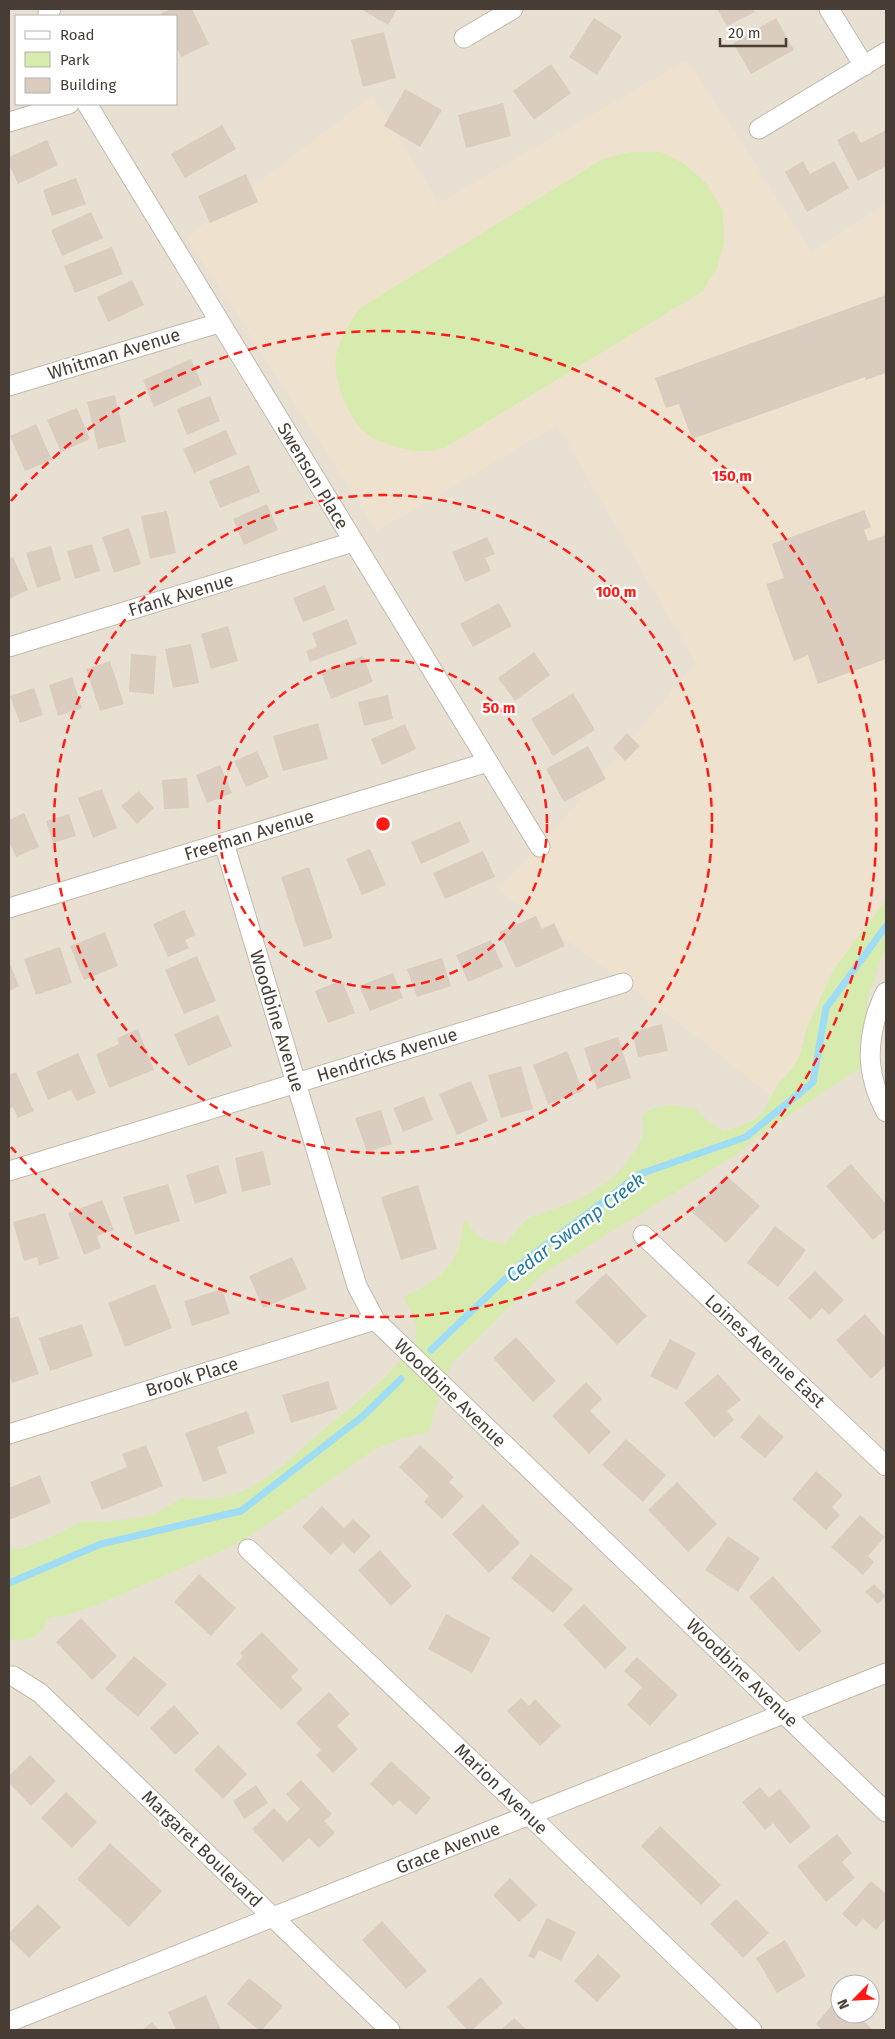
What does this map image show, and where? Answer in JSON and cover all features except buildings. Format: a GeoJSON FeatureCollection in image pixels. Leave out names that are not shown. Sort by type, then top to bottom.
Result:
{"type":"FeatureCollection","features":[{"type":"Feature","properties":{"kind":"street"},"geometry":{"type":"LineString","coordinates":[[464,38],[513,9]]}},
{"type":"Feature","properties":{"kind":"street"},"geometry":{"type":"LineString","coordinates":[[829,9],[864,66]]}},
{"type":"Feature","properties":{"kind":"street"},"geometry":{"type":"LineString","coordinates":[[759,129],[886,52]]}},
{"type":"Feature","properties":{"kind":"street"},"geometry":{"type":"LineString","coordinates":[[9,122],[66,105]]}},
{"type":"Feature","properties":{"kind":"street","name":"Swenson Place"},"geometry":{"type":"LineString","coordinates":[[88,105],[540,847]]}},
{"type":"Feature","properties":{"kind":"street","name":"Whitman Avenue"},"geometry":{"type":"LineString","coordinates":[[9,386],[220,323]]}},
{"type":"Feature","properties":{"kind":"street","name":"Frank Avenue"},"geometry":{"type":"LineString","coordinates":[[9,648],[353,542]]}},
{"type":"Feature","properties":{"kind":"street","name":"Freeman Avenue"},"geometry":{"type":"LineString","coordinates":[[9,908],[488,762]]}},
{"type":"Feature","properties":{"kind":"street","name":"Woodbine Avenue"},"geometry":{"type":"LineString","coordinates":[[224,843],[357,1286],[375,1320],[886,1812]]}},
{"type":"Feature","properties":{"kind":"street","name":"Hendricks Avenue"},"geometry":{"type":"LineString","coordinates":[[9,1171],[622,983]]}},
{"type":"Feature","properties":{"kind":"street"},"geometry":{"type":"LineString","coordinates":[[886,992],[870,1035],[870,1061],[873,1082],[886,1112]]}},
{"type":"Feature","properties":{"kind":"street","name":"Loines Avenue East"},"geometry":{"type":"LineString","coordinates":[[643,1235],[886,1466]]}},
{"type":"Feature","properties":{"kind":"street","name":"Brook Place"},"geometry":{"type":"LineString","coordinates":[[9,1434],[375,1320]]}},
{"type":"Feature","properties":{"kind":"street","name":"Marion Avenue"},"geometry":{"type":"LineString","coordinates":[[248,1549],[530,1816],[752,2030]]}},
{"type":"Feature","properties":{"kind":"street","name":"Grace Avenue"},"geometry":{"type":"LineString","coordinates":[[20,2023],[272,1917],[886,1673]]}},
{"type":"Feature","properties":{"kind":"street","name":"Margaret Boulevard"},"geometry":{"type":"LineString","coordinates":[[9,1676],[13,1676],[40,1693],[390,2030]]}},
{"type":"Feature","properties":{"kind":"shaded area"},"geometry":{"type":"Polygon","coordinates":[[[9,9],[886,9],[886,2030],[9,2030],[9,9]]]}},
{"type":"Feature","properties":{"kind":"shaded area"},"geometry":{"type":"Polygon","coordinates":[[[687,60],[812,252],[886,204],[886,900],[833,970],[807,1028],[800,1055],[793,1068],[779,1082],[771,1096],[699,1038],[497,888],[540,847],[696,663],[557,425],[377,531],[187,237],[372,96],[439,203],[687,60]]]}},
{"type":"Feature","properties":{"kind":"green space"},"geometry":{"type":"Polygon","coordinates":[[[630,152],[661,152],[683,163],[705,182],[723,211],[724,243],[717,268],[703,291],[444,448],[415,451],[374,439],[362,430],[344,400],[335,366],[340,343],[360,308],[603,159],[630,152]]]}},
{"type":"Feature","properties":{"kind":"green space"},"geometry":{"type":"Polygon","coordinates":[[[886,900],[886,949],[881,958],[867,1001],[865,1065],[756,1137],[742,1151],[543,1274],[452,1363],[437,1402],[429,1432],[402,1438],[375,1449],[250,1536],[224,1550],[94,1606],[64,1616],[50,1617],[42,1629],[29,1639],[9,1640],[9,1549],[22,1549],[60,1533],[82,1521],[103,1522],[151,1516],[182,1498],[212,1499],[227,1496],[241,1492],[263,1480],[375,1387],[410,1349],[416,1337],[416,1325],[403,1297],[432,1281],[450,1264],[459,1248],[465,1219],[481,1238],[505,1243],[528,1218],[586,1196],[615,1176],[637,1149],[644,1131],[642,1117],[653,1109],[667,1106],[696,1109],[709,1122],[724,1131],[755,1119],[763,1112],[779,1082],[793,1068],[800,1055],[807,1028],[833,970],[886,900]]]}},
{"type":"Feature","properties":{"kind":"waterway","name":"Cedar Swamp Creek"},"geometry":{"type":"LineString","coordinates":[[431,1350],[522,1263],[640,1174],[746,1137],[813,1082],[826,1008],[886,926]]}},
{"type":"Feature","properties":{"kind":"waterway","name":"Cedar Swamp Creek"},"geometry":{"type":"LineString","coordinates":[[9,1583],[101,1544],[241,1511],[363,1416],[401,1379]]}}]}
